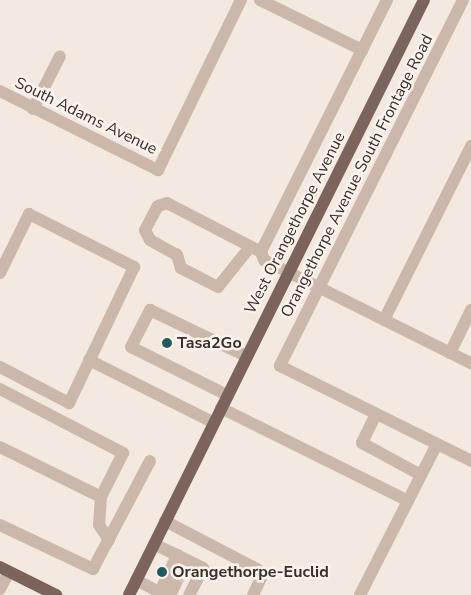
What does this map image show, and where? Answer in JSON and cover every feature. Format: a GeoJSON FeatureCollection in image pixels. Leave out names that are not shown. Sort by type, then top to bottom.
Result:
{"type":"FeatureCollection","features":[{"type":"Feature","properties":{"kind":"main road","name":"West Orangethorpe Avenue"},"geometry":{"type":"LineString","coordinates":[[129,595],[424,0]]}},
{"type":"Feature","properties":{"kind":"main road"},"geometry":{"type":"LineString","coordinates":[[4,569],[56,595]]}},
{"type":"Feature","properties":{"kind":"street","name":"South Adams Avenue"},"geometry":{"type":"LineString","coordinates":[[0,91],[158,170],[241,0]]}},
{"type":"Feature","properties":{"kind":"street"},"geometry":{"type":"LineString","coordinates":[[260,0],[362,50]]}},
{"type":"Feature","properties":{"kind":"street"},"geometry":{"type":"LineString","coordinates":[[387,0],[256,250],[218,287],[181,268],[177,255],[150,240],[145,230],[158,206],[167,203],[256,250],[264,260],[471,363]]}},
{"type":"Feature","properties":{"kind":"street","name":"Orangethorpe Avenue South Frontage Road"},"geometry":{"type":"LineString","coordinates":[[376,414],[280,366],[463,0]]}},
{"type":"Feature","properties":{"kind":"street"},"geometry":{"type":"LineString","coordinates":[[33,109],[60,56]]}},
{"type":"Feature","properties":{"kind":"street"},"geometry":{"type":"LineString","coordinates":[[384,320],[471,146]]}},
{"type":"Feature","properties":{"kind":"street"},"geometry":{"type":"LineString","coordinates":[[0,273],[30,214],[134,267],[69,403],[0,367]]}},
{"type":"Feature","properties":{"kind":"street"},"geometry":{"type":"LineString","coordinates":[[227,396],[131,347],[150,310],[246,356]]}},
{"type":"Feature","properties":{"kind":"street"},"geometry":{"type":"LineString","coordinates":[[450,352],[471,310]]}},
{"type":"Feature","properties":{"kind":"street"},"geometry":{"type":"LineString","coordinates":[[89,360],[214,422]]}},
{"type":"Feature","properties":{"kind":"street"},"geometry":{"type":"LineString","coordinates":[[0,389],[123,452],[101,497],[98,525],[109,540]]}},
{"type":"Feature","properties":{"kind":"street"},"geometry":{"type":"LineString","coordinates":[[221,408],[408,501]]}},
{"type":"Feature","properties":{"kind":"street"},"geometry":{"type":"LineString","coordinates":[[421,476],[362,444],[376,414],[471,460]]}},
{"type":"Feature","properties":{"kind":"street"},"geometry":{"type":"LineString","coordinates":[[360,595],[438,444]]}},
{"type":"Feature","properties":{"kind":"street"},"geometry":{"type":"LineString","coordinates":[[0,448],[101,497]]}},
{"type":"Feature","properties":{"kind":"street"},"geometry":{"type":"LineString","coordinates":[[0,525],[93,569],[150,461]]}},
{"type":"Feature","properties":{"kind":"street"},"geometry":{"type":"LineString","coordinates":[[165,521],[257,569],[261,578],[252,595]]}},
{"type":"Feature","properties":{"kind":"street"},"geometry":{"type":"LineString","coordinates":[[154,544],[182,562],[203,568],[189,595]]}},
{"type":"Feature","properties":{"kind":"street"},"geometry":{"type":"LineString","coordinates":[[136,580],[167,592],[182,562]]}},
{"type":"Feature","properties":{"kind":"street"},"geometry":{"type":"LineString","coordinates":[[0,589],[4,569]]}},
{"type":"Feature","properties":{"kind":"tunnel"},"geometry":{"type":"LineString","coordinates":[[175,585],[182,571]]}},
{"type":"Feature","properties":{"kind":"place","name":"Tasa2Go"},"geometry":{"type":"Point","coordinates":[167,343]}},
{"type":"Feature","properties":{"kind":"place","name":"Orangethorpe-Euclid"},"geometry":{"type":"Point","coordinates":[162,572]}}]}
